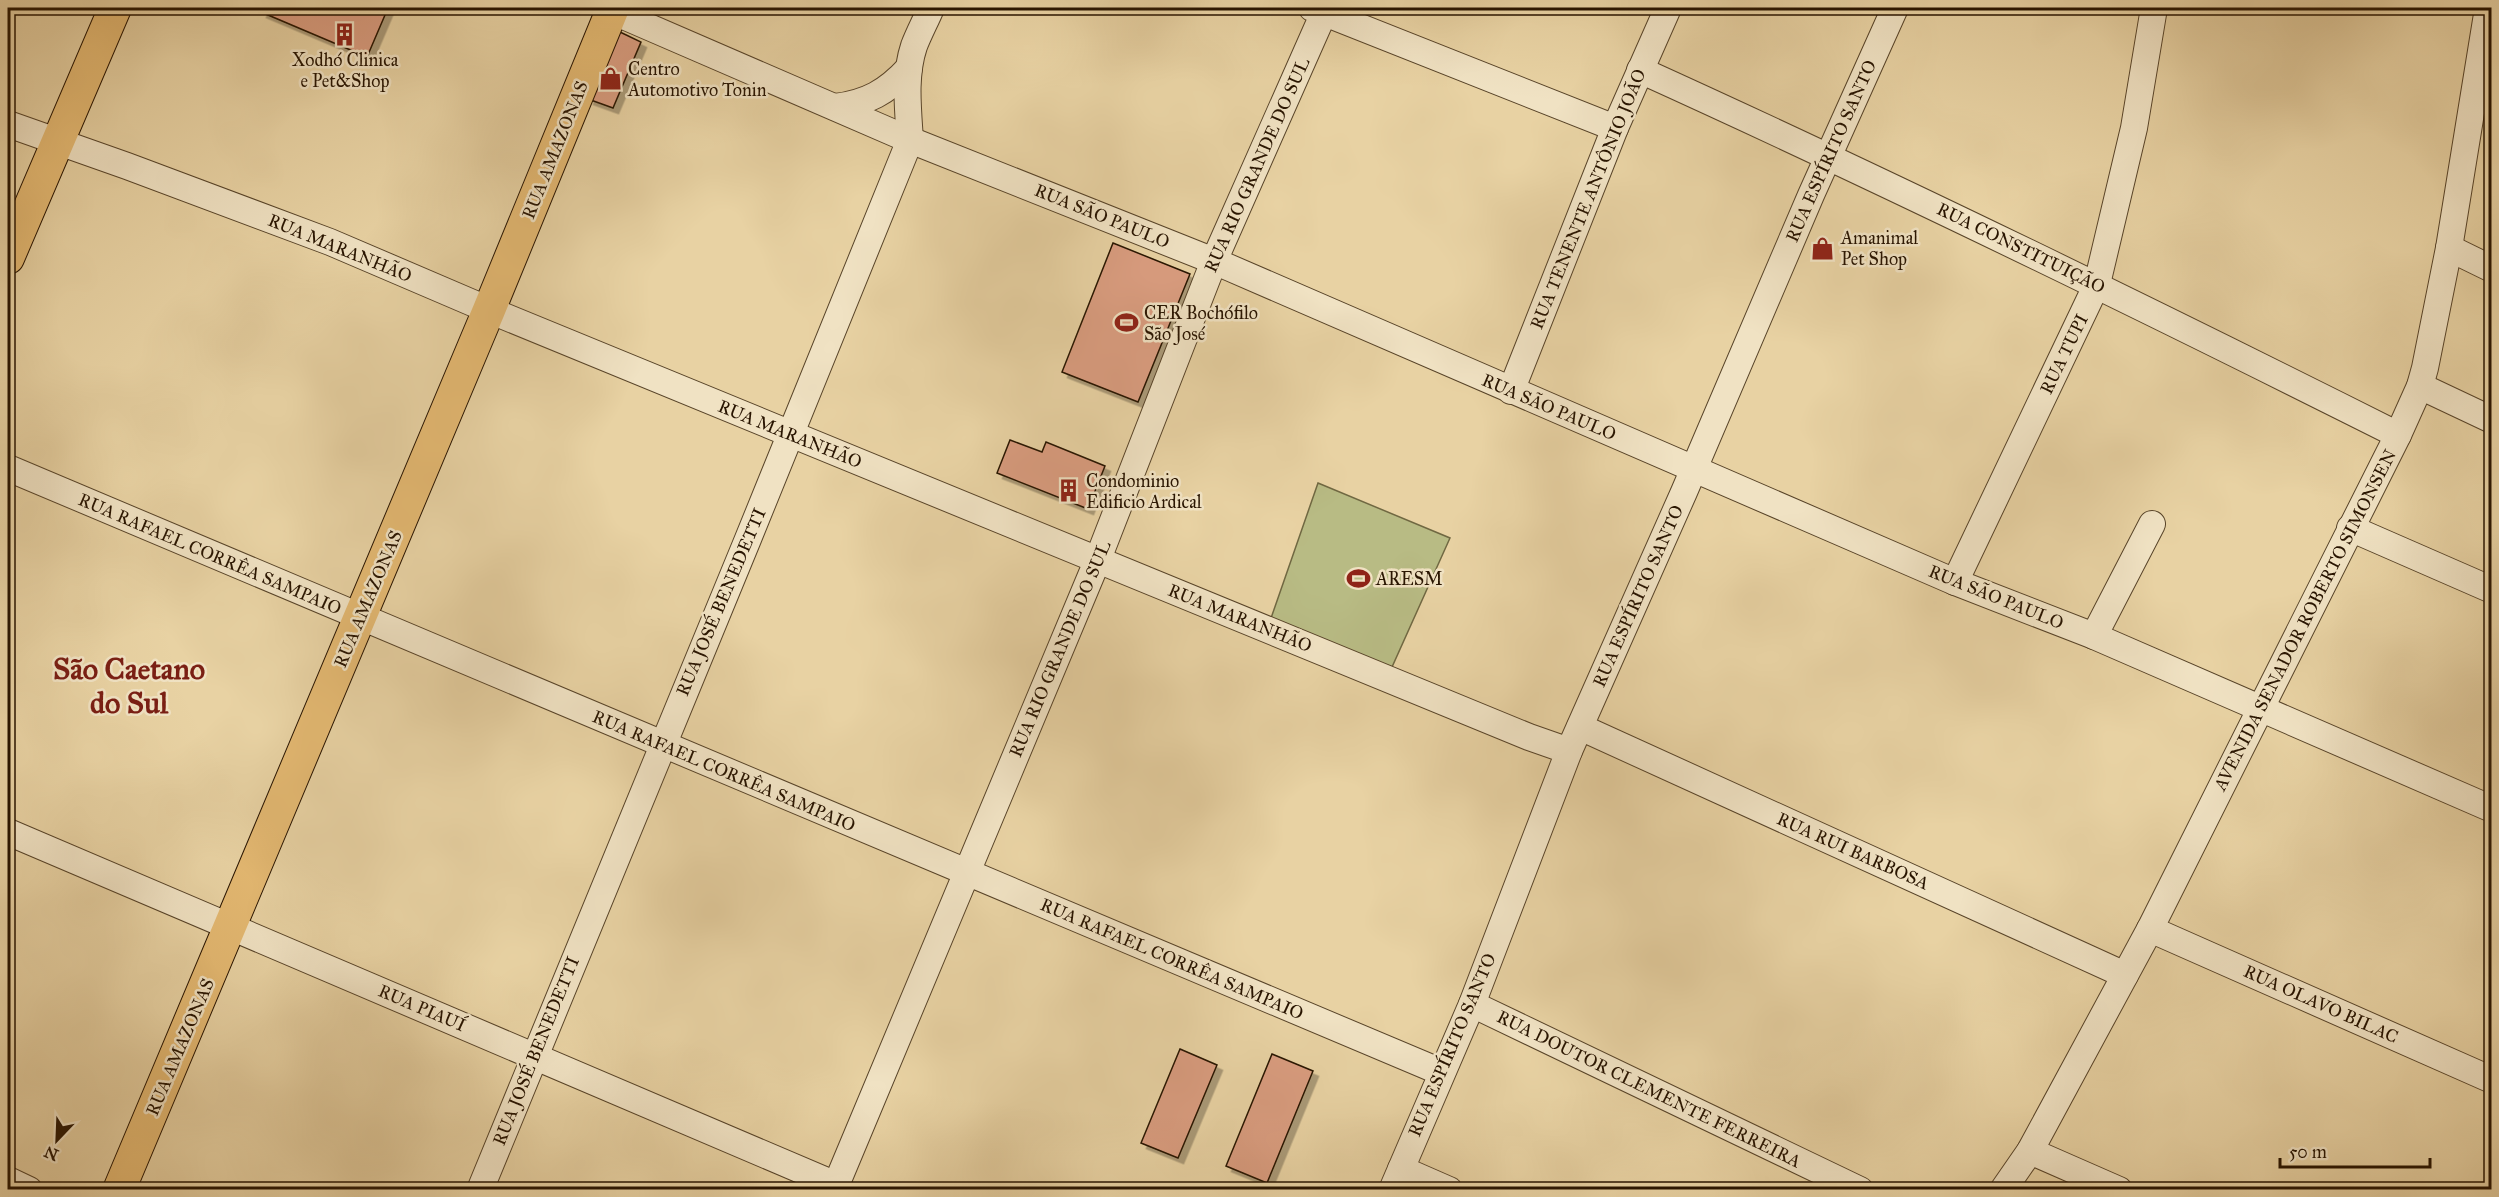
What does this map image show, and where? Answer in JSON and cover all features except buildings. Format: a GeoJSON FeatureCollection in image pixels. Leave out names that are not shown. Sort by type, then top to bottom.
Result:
{"type":"FeatureCollection","features":[{"type":"Feature","properties":{"kind":"main road"},"geometry":{"type":"LineString","coordinates":[[8,258],[115,8]]}},
{"type":"Feature","properties":{"kind":"main road","name":"RUA AMAZONAS"},"geometry":{"type":"LineString","coordinates":[[120,1190],[489,310],[610,8]]}},
{"type":"Feature","properties":{"kind":"street","name":"RUA SÃO PAULO"},"geometry":{"type":"LineString","coordinates":[[610,8],[910,140],[1215,261],[1955,582],[2094,636],[2492,810]]}},
{"type":"Feature","properties":{"kind":"street","name":"RUA JOSÉ BENEDETTI"},"geometry":{"type":"LineString","coordinates":[[480,1190],[910,140],[907,94],[909,68],[914,48],[931,8]]}},
{"type":"Feature","properties":{"kind":"street","name":"RUA TENENTE ANTÔNIO JOÃO"},"geometry":{"type":"LineString","coordinates":[[1511,391],[1615,128],[1668,8]]}},
{"type":"Feature","properties":{"kind":"street","name":"RUA ESPÍRITO SANTO"},"geometry":{"type":"LineString","coordinates":[[1396,1179],[1472,1004],[1569,751],[1895,8]]}},
{"type":"Feature","properties":{"kind":"street","name":"RUA TUPI"},"geometry":{"type":"LineString","coordinates":[[1955,582],[2097,284],[2134,128],[2154,8]]}},
{"type":"Feature","properties":{"kind":"street","name":"AVENIDA SENADOR ROBERTO SIMONSEN"},"geometry":{"type":"LineString","coordinates":[[2003,1190],[2030,1151],[2150,929],[2420,387],[2449,248],[2488,8]]}},
{"type":"Feature","properties":{"kind":"street"},"geometry":{"type":"LineString","coordinates":[[1321,9],[1615,128]]}},
{"type":"Feature","properties":{"kind":"street","name":"RUA RIO GRANDE DO SUL"},"geometry":{"type":"LineString","coordinates":[[835,1187],[1098,559],[1215,261],[1321,9]]}},
{"type":"Feature","properties":{"kind":"street"},"geometry":{"type":"LineString","coordinates":[[835,107],[856,104],[877,96],[894,84],[909,68]]}},
{"type":"Feature","properties":{"kind":"street","name":"RUA CONSTITUIÇÃO"},"geometry":{"type":"LineString","coordinates":[[1640,70],[1829,155],[2097,284],[2398,435]]}},
{"type":"Feature","properties":{"kind":"street","name":"RUA MARANHÃO"},"geometry":{"type":"LineString","coordinates":[[8,124],[330,243],[791,435],[1569,751]]}},
{"type":"Feature","properties":{"kind":"street"},"geometry":{"type":"LineString","coordinates":[[2449,248],[2492,269]]}},
{"type":"Feature","properties":{"kind":"street"},"geometry":{"type":"LineString","coordinates":[[2420,387],[2492,420]]}},
{"type":"Feature","properties":{"kind":"street","name":"RUA RAFAEL CORRÊA SAMPAIO"},"geometry":{"type":"LineString","coordinates":[[8,468],[1441,1072]]}},
{"type":"Feature","properties":{"kind":"street"},"geometry":{"type":"LineString","coordinates":[[2094,636],[2152,524]]}},
{"type":"Feature","properties":{"kind":"street"},"geometry":{"type":"LineString","coordinates":[[2350,528],[2492,590]]}},
{"type":"Feature","properties":{"kind":"street","name":"RUA RUI BARBOSA"},"geometry":{"type":"LineString","coordinates":[[1580,727],[2125,975]]}},
{"type":"Feature","properties":{"kind":"street","name":"RUA PIAUÍ"},"geometry":{"type":"LineString","coordinates":[[8,832],[535,1056],[835,1187]]}},
{"type":"Feature","properties":{"kind":"street","name":"RUA OLAVO BILAC"},"geometry":{"type":"LineString","coordinates":[[2150,929],[2492,1080]]}},
{"type":"Feature","properties":{"kind":"street","name":"RUA DOUTOR CLEMENTE FERREIRA"},"geometry":{"type":"LineString","coordinates":[[1472,1004],[1860,1190]]}},
{"type":"Feature","properties":{"kind":"street"},"geometry":{"type":"LineString","coordinates":[[2030,1151],[2119,1190]]}},
{"type":"Feature","properties":{"kind":"street"},"geometry":{"type":"LineString","coordinates":[[1396,1179],[1449,1190]]}},
{"type":"Feature","properties":{"kind":"street"},"geometry":{"type":"LineString","coordinates":[[8,1180],[29,1190]]}},
{"type":"Feature","properties":{"kind":"green space","name":"ARESM"},"geometry":{"type":"Polygon","coordinates":[[[1318,483],[1450,538],[1392,667],[1270,621],[1318,483]]]}},
{"type":"Feature","properties":{"kind":"place","name":"Xodhó Clinica e Pet&Shop"},"geometry":{"type":"Point","coordinates":[345,34]}},
{"type":"Feature","properties":{"kind":"place","name":"Centro Automotivo Tonin"},"geometry":{"type":"Point","coordinates":[610,79]}},
{"type":"Feature","properties":{"kind":"place","name":"Amanimal Pet Shop"},"geometry":{"type":"Point","coordinates":[1823,248]}},
{"type":"Feature","properties":{"kind":"place","name":"CER Bochófilo São José"},"geometry":{"type":"Point","coordinates":[1126,323]}},
{"type":"Feature","properties":{"kind":"place","name":"Condominio Edificio Ardical"},"geometry":{"type":"Point","coordinates":[1068,491]}},
{"type":"Feature","properties":{"kind":"place","name":"ARESM"},"geometry":{"type":"Point","coordinates":[1358,579]}},
{"type":"Feature","properties":{"kind":"district","name":"São Caetano do Sul"},"geometry":{"type":"Point","coordinates":[129,686]}}]}
